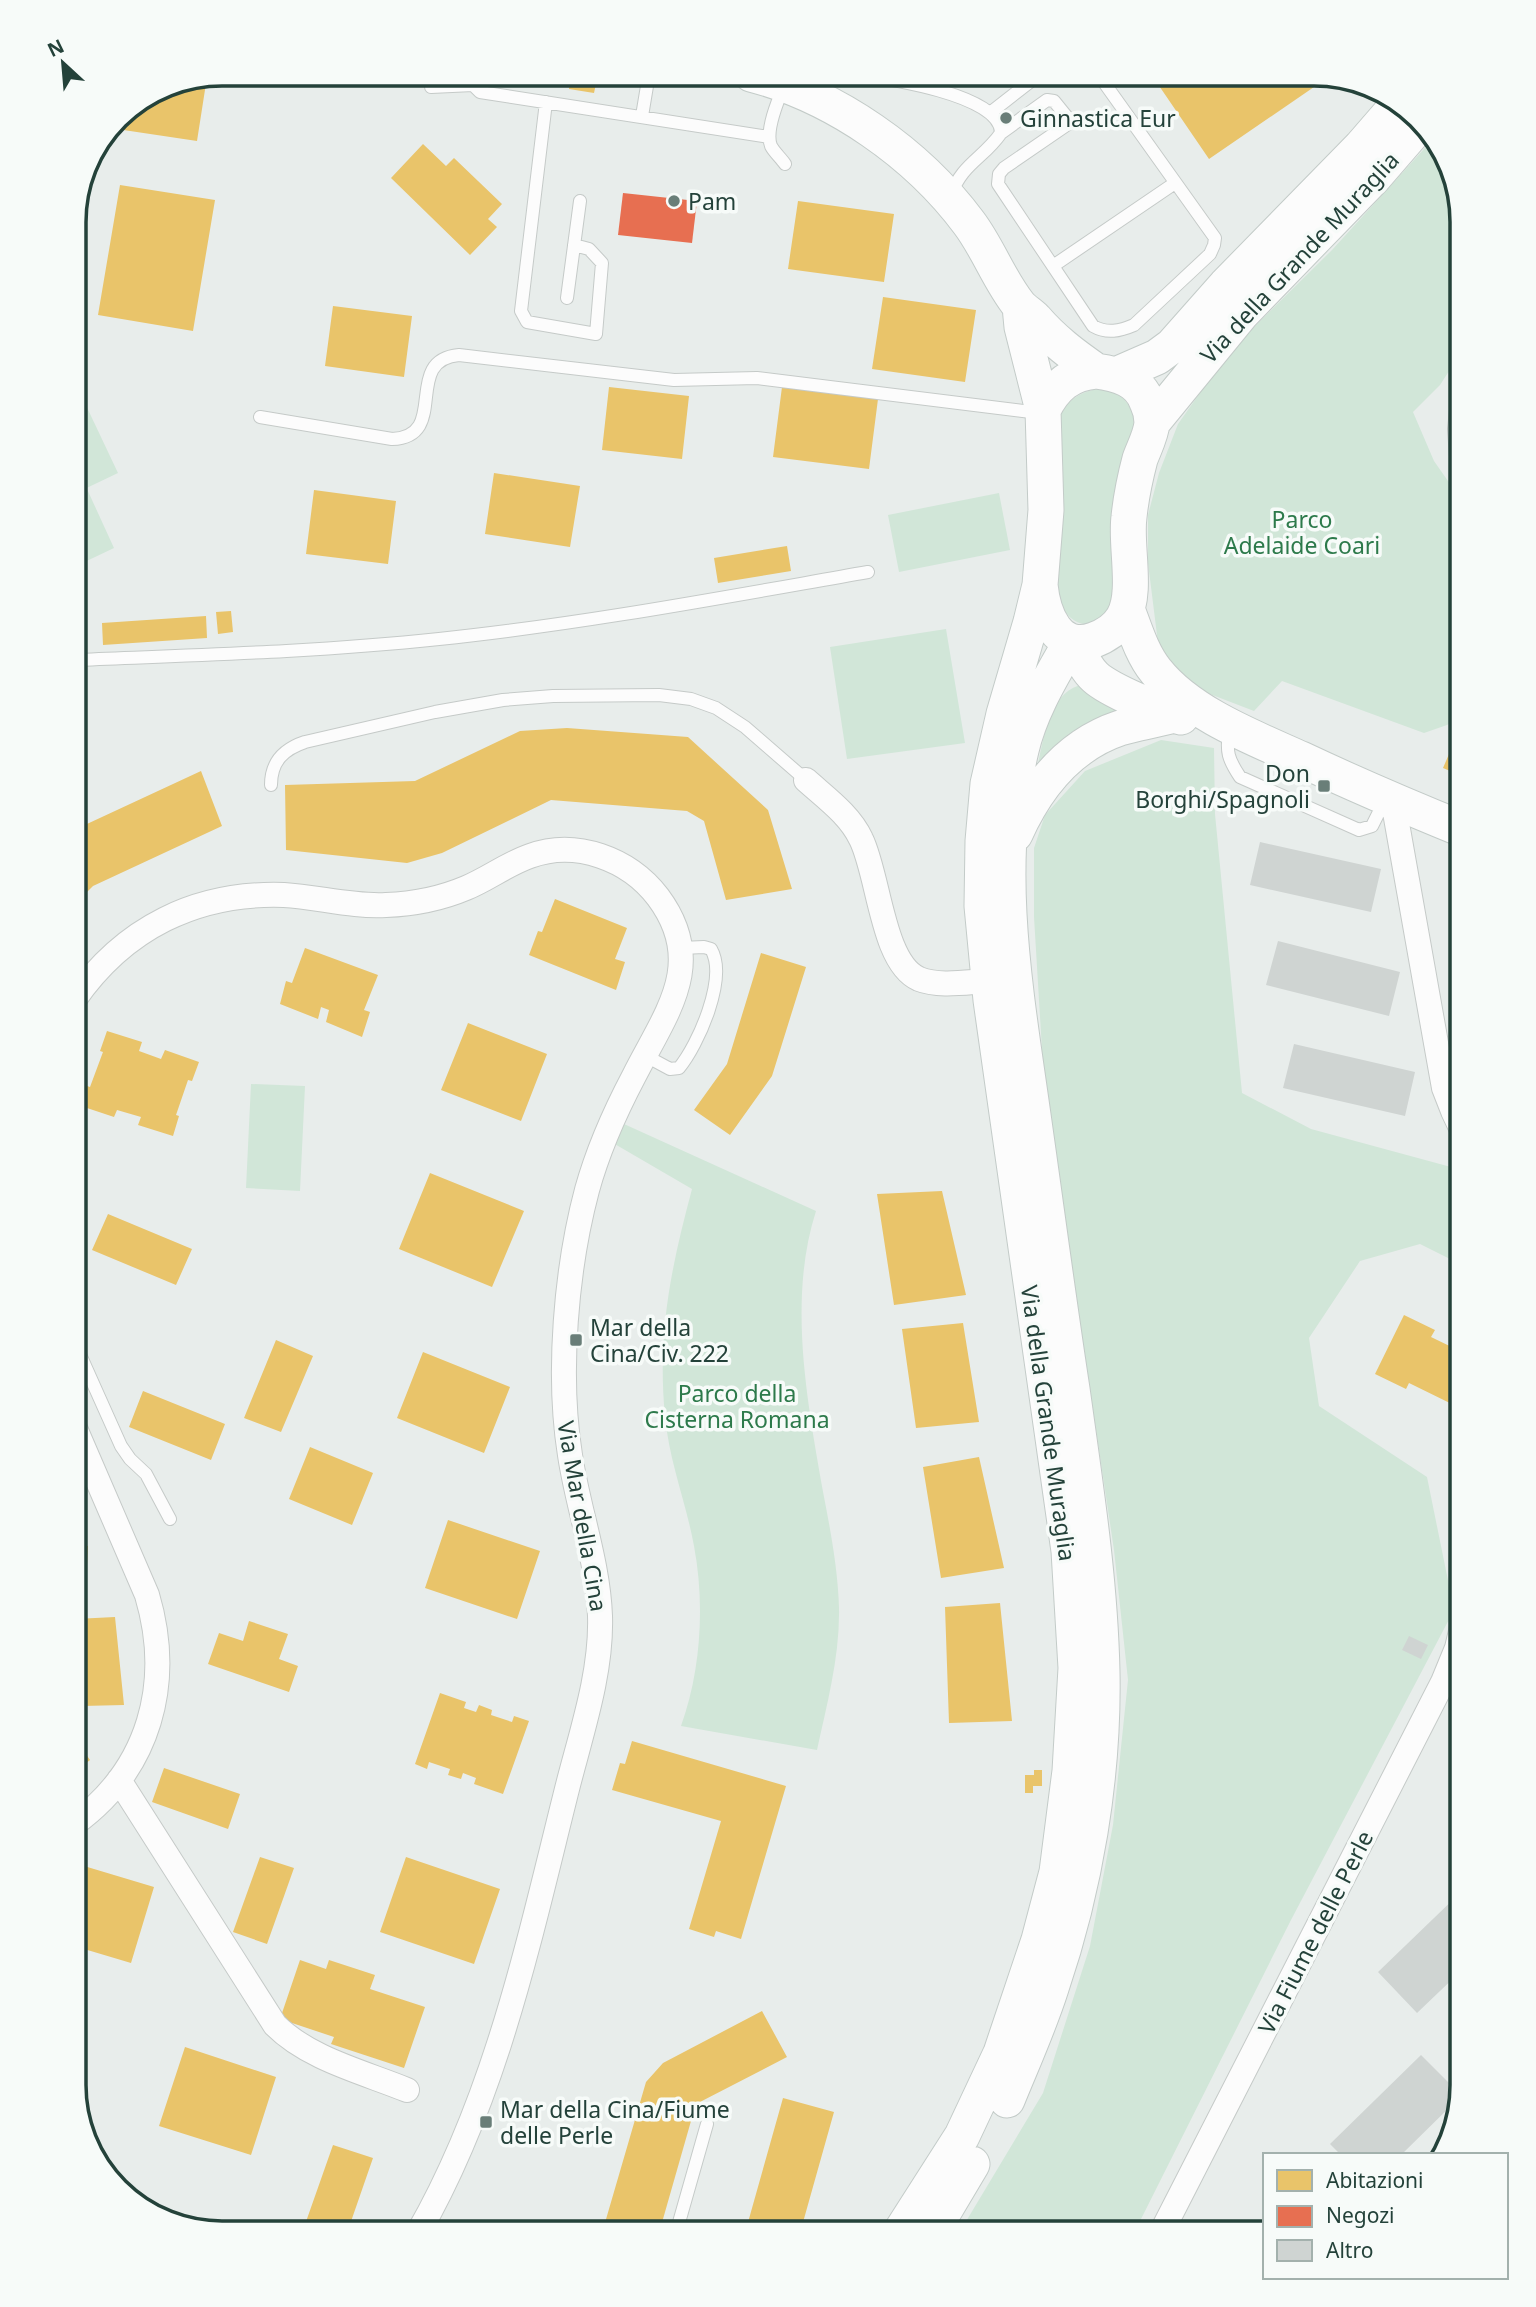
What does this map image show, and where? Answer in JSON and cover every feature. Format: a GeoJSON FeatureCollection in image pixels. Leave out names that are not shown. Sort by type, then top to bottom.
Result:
{"type":"FeatureCollection","features":[{"type":"Feature","properties":{"kind":"street"},"geometry":{"type":"LineString","coordinates":[[786,86],[835,109],[877,134],[910,161],[949,200],[975,232],[1020,306],[1060,346],[1107,373],[1135,385],[1144,396],[1152,424],[1135,478],[1129,514],[1127,609],[1117,625],[1101,637],[1087,642],[1073,642]]}},
{"type":"Feature","properties":{"kind":"street","name":"Via della Grande Muraglia"},"geometry":{"type":"LineString","coordinates":[[1043,411],[1051,395],[1064,382],[1082,373],[1107,373],[1157,357],[1172,346],[1226,285],[1355,154],[1392,111]]}},
{"type":"Feature","properties":{"kind":"street","name":"Via della Grande Muraglia"},"geometry":{"type":"LineString","coordinates":[[1152,424],[1242,313],[1375,176],[1414,131]]}},
{"type":"Feature","properties":{"kind":"street"},"geometry":{"type":"LineString","coordinates":[[1020,306],[1022,327],[1043,411],[1046,510],[1040,585],[1049,620],[1058,633],[1073,642],[1087,668],[1096,678],[1117,691],[1174,715],[1229,727]]}},
{"type":"Feature","properties":{"kind":"street","name":"Via della Grande Muraglia"},"geometry":{"type":"LineString","coordinates":[[908,2221],[969,2123],[996,2064],[1015,2012],[1039,1940],[1057,1872],[1065,1825],[1073,1737],[1075,1638],[1069,1551],[988,981],[982,896],[986,798],[1004,714],[1040,585]]}},
{"type":"Feature","properties":{"kind":"street"},"geometry":{"type":"LineString","coordinates":[[1127,609],[1148,660],[1160,676],[1186,699],[1229,727],[1450,824]]}},
{"type":"Feature","properties":{"kind":"street","name":"Via della Grande Muraglia"},"geometry":{"type":"LineString","coordinates":[[938,2221],[998,2120],[1037,2028],[1070,1925],[1083,1867],[1096,1785],[1102,1668],[1096,1565],[1018,1013],[1008,911],[1013,794],[1027,729],[1040,697],[1073,642]]}},
{"type":"Feature","properties":{"kind":"street"},"geometry":{"type":"LineString","coordinates":[[1009,847],[1036,795],[1076,751],[1119,729],[1174,715]]}},
{"type":"Feature","properties":{"kind":"street"},"geometry":{"type":"LineString","coordinates":[[807,780],[842,813],[861,838],[874,874],[888,934],[902,966],[912,975],[925,980],[988,981]]}},
{"type":"Feature","properties":{"kind":"street"},"geometry":{"type":"LineString","coordinates":[[1393,801],[1444,1088],[1450,1105]]}},
{"type":"Feature","properties":{"kind":"street","name":"Via Mar della Cina"},"geometry":{"type":"LineString","coordinates":[[86,985],[106,961],[132,938],[166,918],[204,904],[234,897],[265,895],[370,905],[417,903],[462,890],[529,856],[560,849],[594,854],[620,865],[642,880],[668,912],[681,948],[681,974],[676,994],[613,1118],[588,1188],[575,1250],[566,1328],[564,1388],[569,1454],[594,1567],[600,1609],[592,1688],[517,1983],[486,2085],[456,2161],[424,2221]]}},
{"type":"Feature","properties":{"kind":"street"},"geometry":{"type":"LineString","coordinates":[[86,1454],[147,1595],[157,1636],[157,1672],[150,1721],[138,1753],[119,1780],[86,1814]]}},
{"type":"Feature","properties":{"kind":"street","name":"Via Fiume delle Perle"},"geometry":{"type":"LineString","coordinates":[[1168,2221],[1450,1665]]}},
{"type":"Feature","properties":{"kind":"street"},"geometry":{"type":"LineString","coordinates":[[119,1780],[275,2025],[290,2039],[316,2053],[407,2090]]}},
{"type":"Feature","properties":{"kind":"lane"},"geometry":{"type":"LineString","coordinates":[[431,87],[436,86]]}},
{"type":"Feature","properties":{"kind":"lane"},"geometry":{"type":"LineString","coordinates":[[477,86],[480,92],[769,136]]}},
{"type":"Feature","properties":{"kind":"lane"},"geometry":{"type":"LineString","coordinates":[[642,116],[647,86]]}},
{"type":"Feature","properties":{"kind":"lane"},"geometry":{"type":"LineString","coordinates":[[772,86],[778,99],[769,136],[772,149],[785,164]]}},
{"type":"Feature","properties":{"kind":"lane"},"geometry":{"type":"LineString","coordinates":[[921,86],[970,102],[990,113],[998,119],[1001,134]]}},
{"type":"Feature","properties":{"kind":"lane"},"geometry":{"type":"LineString","coordinates":[[990,113],[1025,86]]}},
{"type":"Feature","properties":{"kind":"lane"},"geometry":{"type":"LineString","coordinates":[[949,200],[966,167],[1001,134],[1047,100],[1054,101],[1071,122],[1004,167],[999,174],[998,184],[1093,326],[1102,331],[1122,330],[1134,325],[1210,254],[1214,238],[1106,86]]}},
{"type":"Feature","properties":{"kind":"lane"},"geometry":{"type":"LineString","coordinates":[[546,102],[521,311],[527,323],[596,334],[602,262],[589,249],[574,245]]}},
{"type":"Feature","properties":{"kind":"lane"},"geometry":{"type":"LineString","coordinates":[[1053,266],[1175,183]]}},
{"type":"Feature","properties":{"kind":"lane"},"geometry":{"type":"LineString","coordinates":[[567,298],[580,201]]}},
{"type":"Feature","properties":{"kind":"lane"},"geometry":{"type":"LineString","coordinates":[[260,417],[392,439],[405,437],[416,431],[422,422],[431,371],[439,361],[459,355],[674,380],[757,378],[1043,411]]}},
{"type":"Feature","properties":{"kind":"lane"},"geometry":{"type":"LineString","coordinates":[[86,660],[314,650],[442,639],[620,616],[868,572]]}},
{"type":"Feature","properties":{"kind":"lane"},"geometry":{"type":"LineString","coordinates":[[271,785],[272,769],[281,755],[305,742],[480,703],[553,696],[645,694],[677,696],[704,702],[716,708],[745,727],[807,780]]}},
{"type":"Feature","properties":{"kind":"lane"},"geometry":{"type":"LineString","coordinates":[[644,1055],[670,1069],[679,1068],[707,1014],[715,979],[714,955],[704,947],[681,948]]}},
{"type":"Feature","properties":{"kind":"lane"},"geometry":{"type":"LineString","coordinates":[[86,1368],[121,1446],[146,1474],[170,1520]]}},
{"type":"Feature","properties":{"kind":"lane"},"geometry":{"type":"LineString","coordinates":[[679,2221],[707,2123]]}},
{"type":"Feature","properties":{"kind":"green space","name":"Parco Adelaide Coari"},"geometry":{"type":"Polygon","coordinates":[[[1427,146],[1440,170],[1449,204],[1450,370],[1440,385],[1413,412],[1434,461],[1450,484],[1450,723],[1424,733],[1282,681],[1254,711],[1189,686],[1174,671],[1158,643],[1148,563],[1148,515],[1159,473],[1178,424],[1214,373],[1253,328],[1332,250],[1427,146]]]}},
{"type":"Feature","properties":{"kind":"green space"},"geometry":{"type":"Polygon","coordinates":[[[1098,389],[1112,390],[1126,401],[1132,411],[1135,430],[1112,522],[1111,540],[1117,595],[1110,608],[1096,620],[1082,624],[1064,611],[1056,596],[1059,416],[1075,398],[1098,389]]]}},
{"type":"Feature","properties":{"kind":"green space"},"geometry":{"type":"Polygon","coordinates":[[[86,405],[118,473],[86,488],[86,405]]]}},
{"type":"Feature","properties":{"kind":"green space"},"geometry":{"type":"Polygon","coordinates":[[[86,490],[114,548],[86,561],[86,490]]]}},
{"type":"Feature","properties":{"kind":"green space"},"geometry":{"type":"Polygon","coordinates":[[[999,493],[1010,550],[899,572],[888,515],[999,493]]]}},
{"type":"Feature","properties":{"kind":"green space"},"geometry":{"type":"Polygon","coordinates":[[[946,629],[965,743],[847,759],[830,647],[946,629]]]}},
{"type":"Feature","properties":{"kind":"green space"},"geometry":{"type":"Polygon","coordinates":[[[1085,684],[1137,717],[1036,772],[1049,719],[1055,707],[1062,696],[1072,688],[1085,684]]]}},
{"type":"Feature","properties":{"kind":"green space"},"geometry":{"type":"Polygon","coordinates":[[[1161,740],[1214,748],[1215,814],[1242,1093],[1311,1129],[1450,1167],[1450,1259],[1420,1244],[1360,1261],[1309,1338],[1319,1406],[1427,1477],[1450,1590],[1450,1618],[1291,1920],[1140,2221],[966,2221],[1043,2093],[1090,1946],[1113,1825],[1128,1680],[1114,1550],[1044,1083],[1034,917],[1034,848],[1045,815],[1085,771],[1161,740]]]}},
{"type":"Feature","properties":{"kind":"green space"},"geometry":{"type":"Polygon","coordinates":[[[251,1084],[305,1086],[300,1191],[246,1188],[251,1084]]]}},
{"type":"Feature","properties":{"kind":"green space","name":"Parco della Cisterna Romana"},"geometry":{"type":"Polygon","coordinates":[[[624,1124],[816,1211],[807,1245],[803,1281],[803,1354],[812,1427],[834,1552],[839,1608],[835,1662],[817,1750],[681,1726],[697,1660],[699,1591],[694,1546],[667,1433],[663,1357],[672,1274],[692,1189],[613,1143],[624,1124]]]}},
{"type":"Feature","properties":{"kind":"building: Abitazioni"},"geometry":{"type":"Polygon","coordinates":[[[569,86],[596,86],[594,93],[569,89],[569,86]]]}},
{"type":"Feature","properties":{"kind":"building: Abitazioni"},"geometry":{"type":"Polygon","coordinates":[[[1159,86],[1315,86],[1209,159],[1159,86]]]}},
{"type":"Feature","properties":{"kind":"building: Abitazioni"},"geometry":{"type":"Polygon","coordinates":[[[205,87],[197,141],[122,130],[154,104],[178,93],[205,87]]]}},
{"type":"Feature","properties":{"kind":"building: Abitazioni"},"geometry":{"type":"Polygon","coordinates":[[[423,144],[446,166],[454,158],[502,204],[488,219],[497,227],[470,255],[391,178],[423,144]]]}},
{"type":"Feature","properties":{"kind":"building: Abitazioni"},"geometry":{"type":"Polygon","coordinates":[[[120,185],[215,200],[193,331],[98,315],[120,185]]]}},
{"type":"Feature","properties":{"kind":"building: Abitazioni"},"geometry":{"type":"Polygon","coordinates":[[[798,201],[894,214],[884,282],[788,269],[798,201]]]}},
{"type":"Feature","properties":{"kind":"building: Abitazioni"},"geometry":{"type":"Polygon","coordinates":[[[883,297],[976,310],[965,382],[872,369],[883,297]]]}},
{"type":"Feature","properties":{"kind":"building: Abitazioni"},"geometry":{"type":"Polygon","coordinates":[[[333,306],[412,316],[404,377],[325,366],[333,306]]]}},
{"type":"Feature","properties":{"kind":"building: Abitazioni"},"geometry":{"type":"Polygon","coordinates":[[[609,387],[689,396],[682,459],[602,450],[609,387]]]}},
{"type":"Feature","properties":{"kind":"building: Abitazioni"},"geometry":{"type":"Polygon","coordinates":[[[782,387],[878,399],[869,469],[773,457],[782,387]]]}},
{"type":"Feature","properties":{"kind":"building: Abitazioni"},"geometry":{"type":"Polygon","coordinates":[[[494,473],[580,486],[570,547],[485,534],[494,473]]]}},
{"type":"Feature","properties":{"kind":"building: Abitazioni"},"geometry":{"type":"Polygon","coordinates":[[[314,490],[396,501],[388,564],[306,554],[314,490]]]}},
{"type":"Feature","properties":{"kind":"building: Abitazioni"},"geometry":{"type":"Polygon","coordinates":[[[787,546],[791,571],[718,583],[714,558],[787,546]]]}},
{"type":"Feature","properties":{"kind":"building: Abitazioni"},"geometry":{"type":"Polygon","coordinates":[[[231,611],[233,632],[218,634],[216,612],[231,611]]]}},
{"type":"Feature","properties":{"kind":"building: Abitazioni"},"geometry":{"type":"Polygon","coordinates":[[[206,616],[207,638],[103,645],[102,623],[206,616]]]}},
{"type":"Feature","properties":{"kind":"building: Abitazioni"},"geometry":{"type":"Polygon","coordinates":[[[567,728],[688,737],[768,810],[792,889],[726,900],[704,821],[687,811],[551,800],[442,853],[407,863],[286,850],[285,785],[415,781],[520,731],[567,728]]]}},
{"type":"Feature","properties":{"kind":"building: Abitazioni"},"geometry":{"type":"Polygon","coordinates":[[[1450,752],[1450,771],[1443,768],[1450,752]]]}},
{"type":"Feature","properties":{"kind":"building: Abitazioni"},"geometry":{"type":"Polygon","coordinates":[[[201,771],[222,826],[93,886],[86,893],[86,824],[201,771]]]}},
{"type":"Feature","properties":{"kind":"building: Abitazioni"},"geometry":{"type":"Polygon","coordinates":[[[555,899],[627,928],[615,959],[625,962],[616,990],[529,955],[538,931],[542,932],[555,899]]]}},
{"type":"Feature","properties":{"kind":"building: Abitazioni"},"geometry":{"type":"Polygon","coordinates":[[[305,948],[378,975],[364,1010],[370,1012],[362,1037],[326,1022],[329,1010],[321,1007],[318,1019],[280,1004],[286,981],[292,983],[305,948]]]}},
{"type":"Feature","properties":{"kind":"building: Abitazioni"},"geometry":{"type":"Polygon","coordinates":[[[761,953],[806,967],[772,1076],[730,1135],[694,1110],[727,1064],[761,953]]]}},
{"type":"Feature","properties":{"kind":"building: Abitazioni"},"geometry":{"type":"Polygon","coordinates":[[[468,1023],[547,1054],[521,1121],[441,1090],[468,1023]]]}},
{"type":"Feature","properties":{"kind":"building: Abitazioni"},"geometry":{"type":"Polygon","coordinates":[[[107,1031],[142,1042],[139,1051],[161,1059],[165,1050],[199,1062],[192,1081],[188,1080],[176,1115],[179,1116],[173,1136],[138,1125],[141,1117],[117,1110],[114,1117],[86,1108],[86,1089],[87,1086],[90,1087],[103,1052],[100,1051],[107,1031]]]}},
{"type":"Feature","properties":{"kind":"building: Abitazioni"},"geometry":{"type":"Polygon","coordinates":[[[430,1173],[524,1211],[492,1287],[399,1249],[430,1173]]]}},
{"type":"Feature","properties":{"kind":"building: Abitazioni"},"geometry":{"type":"Polygon","coordinates":[[[942,1191],[966,1295],[894,1305],[877,1194],[942,1191]]]}},
{"type":"Feature","properties":{"kind":"building: Abitazioni"},"geometry":{"type":"Polygon","coordinates":[[[108,1214],[192,1249],[176,1285],[92,1250],[108,1214]]]}},
{"type":"Feature","properties":{"kind":"building: Abitazioni"},"geometry":{"type":"Polygon","coordinates":[[[1404,1315],[1435,1330],[1431,1337],[1450,1346],[1450,1403],[1409,1383],[1406,1389],[1375,1374],[1404,1315]]]}},
{"type":"Feature","properties":{"kind":"building: Abitazioni"},"geometry":{"type":"Polygon","coordinates":[[[963,1323],[979,1422],[916,1428],[902,1329],[963,1323]]]}},
{"type":"Feature","properties":{"kind":"building: Abitazioni"},"geometry":{"type":"Polygon","coordinates":[[[276,1340],[313,1356],[281,1432],[244,1418],[276,1340]]]}},
{"type":"Feature","properties":{"kind":"building: Abitazioni"},"geometry":{"type":"Polygon","coordinates":[[[423,1352],[510,1387],[484,1453],[397,1418],[423,1352]]]}},
{"type":"Feature","properties":{"kind":"building: Abitazioni"},"geometry":{"type":"Polygon","coordinates":[[[143,1391],[225,1424],[211,1460],[129,1427],[143,1391]]]}},
{"type":"Feature","properties":{"kind":"building: Abitazioni"},"geometry":{"type":"Polygon","coordinates":[[[310,1447],[373,1473],[352,1525],[289,1499],[310,1447]]]}},
{"type":"Feature","properties":{"kind":"building: Abitazioni"},"geometry":{"type":"Polygon","coordinates":[[[979,1457],[1004,1568],[941,1578],[923,1467],[979,1457]]]}},
{"type":"Feature","properties":{"kind":"building: Abitazioni"},"geometry":{"type":"Polygon","coordinates":[[[448,1520],[540,1551],[517,1619],[425,1588],[448,1520]]]}},
{"type":"Feature","properties":{"kind":"building: Abitazioni"},"geometry":{"type":"Polygon","coordinates":[[[86,1546],[88,1546],[86,1585],[86,1546]]]}},
{"type":"Feature","properties":{"kind":"building: Abitazioni"},"geometry":{"type":"Polygon","coordinates":[[[1000,1603],[1012,1721],[949,1723],[945,1607],[1000,1603]]]}},
{"type":"Feature","properties":{"kind":"building: Abitazioni"},"geometry":{"type":"Polygon","coordinates":[[[115,1617],[124,1705],[86,1706],[86,1618],[115,1617]]]}},
{"type":"Feature","properties":{"kind":"building: Abitazioni"},"geometry":{"type":"Polygon","coordinates":[[[249,1621],[288,1634],[279,1659],[298,1666],[289,1692],[208,1664],[219,1633],[243,1641],[249,1621]]]}},
{"type":"Feature","properties":{"kind":"building: Abitazioni"},"geometry":{"type":"Polygon","coordinates":[[[440,1693],[466,1702],[464,1708],[476,1712],[479,1705],[492,1710],[491,1715],[512,1722],[514,1716],[529,1721],[503,1794],[474,1784],[476,1778],[463,1773],[461,1779],[448,1775],[450,1769],[429,1762],[427,1769],[415,1764],[440,1693]]]}},
{"type":"Feature","properties":{"kind":"building: Abitazioni"},"geometry":{"type":"Polygon","coordinates":[[[632,1741],[786,1786],[741,1939],[716,1931],[714,1937],[689,1929],[721,1821],[612,1790],[620,1763],[625,1764],[632,1741]]]}},
{"type":"Feature","properties":{"kind":"building: Abitazioni"},"geometry":{"type":"Polygon","coordinates":[[[164,1768],[240,1794],[228,1829],[152,1802],[164,1768]]]}},
{"type":"Feature","properties":{"kind":"building: Abitazioni"},"geometry":{"type":"Polygon","coordinates":[[[1034,1770],[1042,1770],[1042,1786],[1033,1786],[1033,1793],[1025,1793],[1025,1775],[1034,1775],[1034,1770]]]}},
{"type":"Feature","properties":{"kind":"building: Abitazioni"},"geometry":{"type":"Polygon","coordinates":[[[260,1857],[294,1868],[267,1944],[233,1932],[260,1857]]]}},
{"type":"Feature","properties":{"kind":"building: Abitazioni"},"geometry":{"type":"Polygon","coordinates":[[[406,1857],[500,1889],[474,1964],[380,1932],[406,1857]]]}},
{"type":"Feature","properties":{"kind":"building: Abitazioni"},"geometry":{"type":"Polygon","coordinates":[[[86,1867],[154,1887],[131,1963],[86,1950],[86,1867]]]}},
{"type":"Feature","properties":{"kind":"building: Abitazioni"},"geometry":{"type":"Polygon","coordinates":[[[300,1960],[326,1969],[329,1960],[375,1975],[370,1989],[425,2007],[404,2068],[331,2044],[334,2037],[280,2019],[300,1960]]]}},
{"type":"Feature","properties":{"kind":"building: Abitazioni"},"geometry":{"type":"Polygon","coordinates":[[[762,2011],[787,2057],[698,2103],[662,2221],[605,2221],[646,2082],[663,2063],[762,2011]]]}},
{"type":"Feature","properties":{"kind":"building: Abitazioni"},"geometry":{"type":"Polygon","coordinates":[[[185,2047],[276,2077],[251,2155],[159,2126],[185,2047]]]}},
{"type":"Feature","properties":{"kind":"building: Abitazioni"},"geometry":{"type":"Polygon","coordinates":[[[783,2098],[834,2112],[803,2221],[748,2221],[783,2098]]]}},
{"type":"Feature","properties":{"kind":"building: Abitazioni"},"geometry":{"type":"Polygon","coordinates":[[[333,2145],[373,2158],[351,2221],[306,2221],[333,2145]]]}},
{"type":"Feature","properties":{"kind":"building: Negozi"},"geometry":{"type":"Polygon","coordinates":[[[623,193],[697,201],[692,243],[618,235],[623,193]]]}},
{"type":"Feature","properties":{"kind":"building: Altro"},"geometry":{"type":"Polygon","coordinates":[[[1260,842],[1381,869],[1371,912],[1250,885],[1260,842]]]}},
{"type":"Feature","properties":{"kind":"building: Altro"},"geometry":{"type":"Polygon","coordinates":[[[1278,941],[1400,972],[1389,1016],[1266,985],[1278,941]]]}},
{"type":"Feature","properties":{"kind":"building: Altro"},"geometry":{"type":"Polygon","coordinates":[[[1294,1044],[1415,1072],[1405,1116],[1283,1088],[1294,1044]]]}},
{"type":"Feature","properties":{"kind":"building: Altro"},"geometry":{"type":"Polygon","coordinates":[[[1409,1636],[1428,1645],[1421,1659],[1402,1650],[1409,1636]]]}},
{"type":"Feature","properties":{"kind":"building: Altro"},"geometry":{"type":"Polygon","coordinates":[[[1450,1903],[1450,1981],[1417,2013],[1378,1972],[1450,1903]]]}},
{"type":"Feature","properties":{"kind":"building: Altro"},"geometry":{"type":"Polygon","coordinates":[[[1421,2055],[1450,2084],[1448,2109],[1403,2153],[1339,2153],[1330,2144],[1421,2055]]]}},
{"type":"Feature","properties":{"kind":"place","name":"Ginnastica Eur"},"geometry":{"type":"Point","coordinates":[1006,118]}},
{"type":"Feature","properties":{"kind":"place","name":"Pam"},"geometry":{"type":"Point","coordinates":[674,201]}},
{"type":"Feature","properties":{"kind":"place","name":"Don Borghi/Spagnoli"},"geometry":{"type":"Point","coordinates":[1324,786]}},
{"type":"Feature","properties":{"kind":"place","name":"Mar della Cina/Civ. 222"},"geometry":{"type":"Point","coordinates":[576,1340]}},
{"type":"Feature","properties":{"kind":"place","name":"Mar della Cina/Fiume delle Perle"},"geometry":{"type":"Point","coordinates":[486,2122]}}]}
